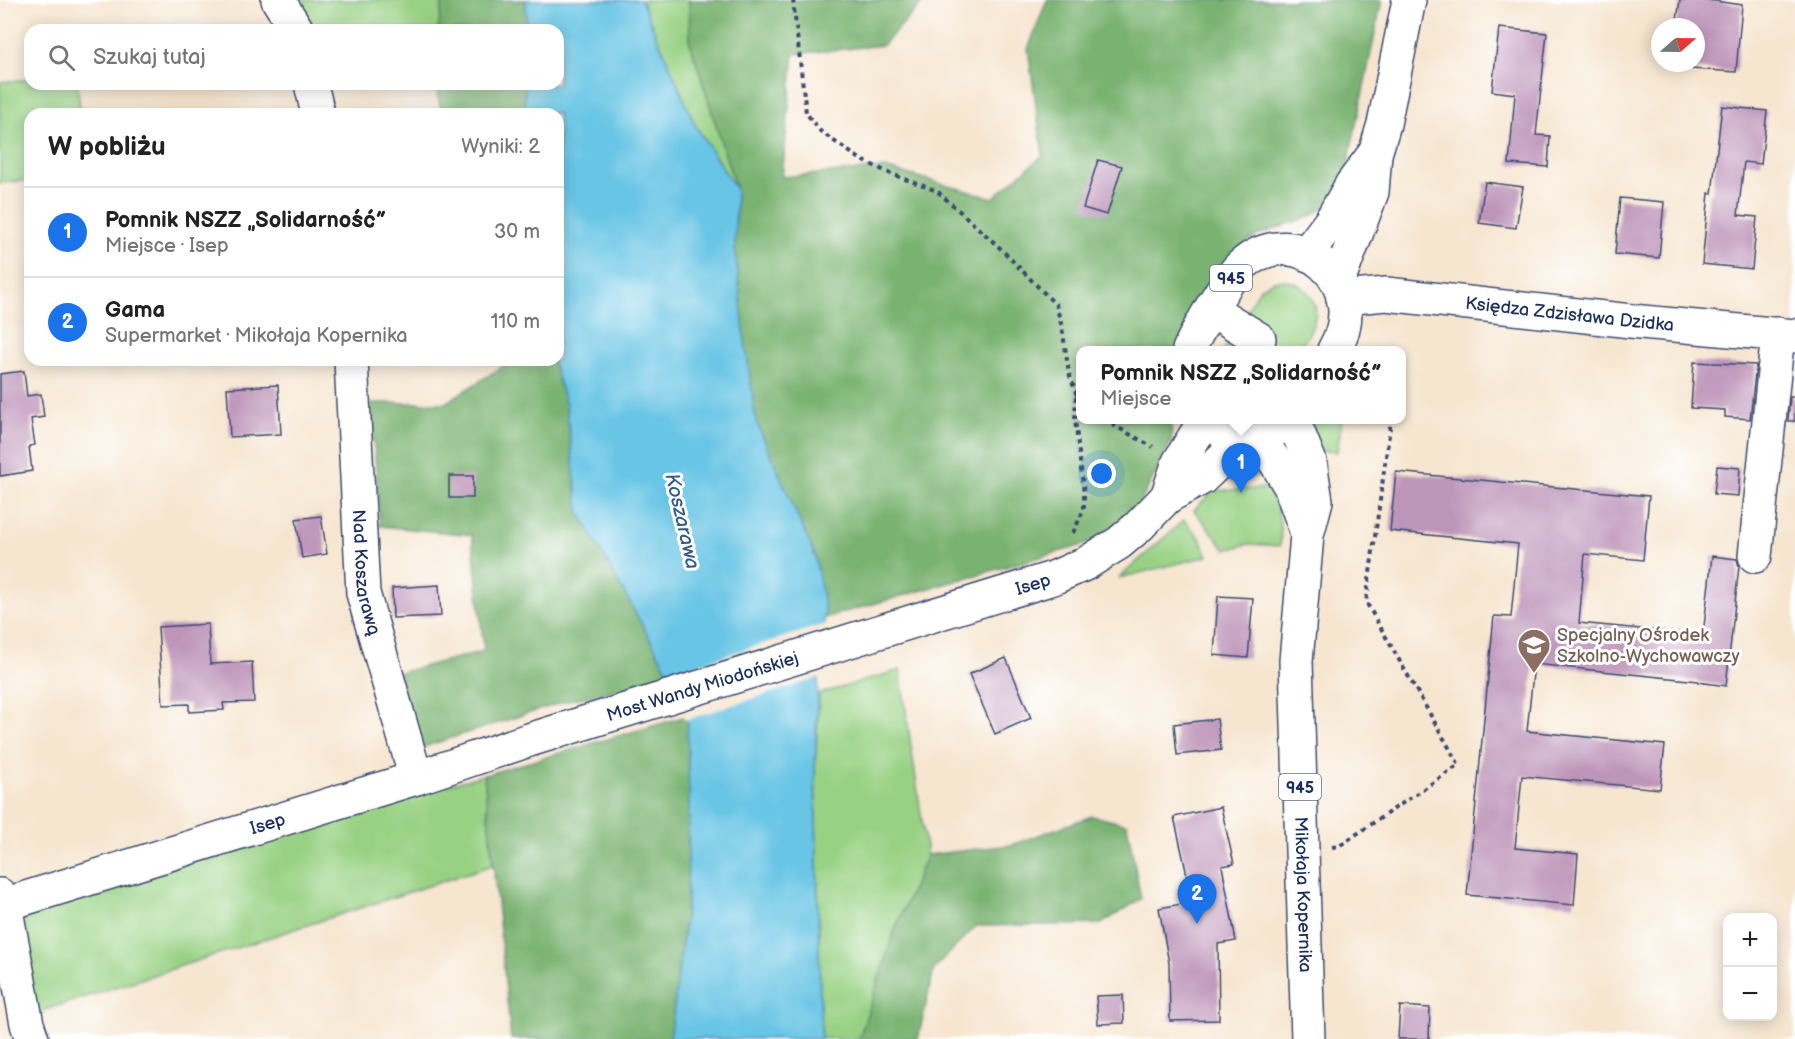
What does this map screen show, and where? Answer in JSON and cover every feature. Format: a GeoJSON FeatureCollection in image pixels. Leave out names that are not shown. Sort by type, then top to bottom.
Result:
{"type":"FeatureCollection","features":[{"type":"Feature","properties":{"kind":"street"},"geometry":{"type":"LineString","coordinates":[[278,0],[293,24]]}},
{"type":"Feature","properties":{"kind":"street"},"geometry":{"type":"LineString","coordinates":[[1336,346],[1345,323],[1341,290],[1372,192],[1375,154],[1384,124],[1410,0]]}},
{"type":"Feature","properties":{"kind":"street"},"geometry":{"type":"LineString","coordinates":[[312,90],[317,108]]}},
{"type":"Feature","properties":{"kind":"street"},"geometry":{"type":"LineString","coordinates":[[1306,254],[1331,221],[1352,184],[1375,154]]}},
{"type":"Feature","properties":{"kind":"street","name":"945"},"geometry":{"type":"LineString","coordinates":[[1192,346],[1232,276],[1252,258],[1273,250],[1284,249],[1306,254],[1322,263],[1341,290]]}},
{"type":"Feature","properties":{"kind":"street","name":"Księdza Zdzisława Dzidka"},"geometry":{"type":"LineString","coordinates":[[1341,290],[1786,335]]}},
{"type":"Feature","properties":{"kind":"street"},"geometry":{"type":"LineString","coordinates":[[1212,310],[1258,339]]}},
{"type":"Feature","properties":{"kind":"street"},"geometry":{"type":"LineString","coordinates":[[1755,556],[1786,335]]}},
{"type":"Feature","properties":{"kind":"street","name":"Nad Koszarawą"},"geometry":{"type":"LineString","coordinates":[[351,366],[363,593],[416,778]]}},
{"type":"Feature","properties":{"kind":"street","name":"Isep"},"geometry":{"type":"LineString","coordinates":[[1167,497],[1179,462],[1203,424]]}},
{"type":"Feature","properties":{"kind":"street"},"geometry":{"type":"LineString","coordinates":[[1211,424],[1221,431],[1251,436]]}},
{"type":"Feature","properties":{"kind":"street","name":"945"},"geometry":{"type":"LineString","coordinates":[[1251,436],[1278,429],[1286,424]]}},
{"type":"Feature","properties":{"kind":"street","name":"Mikołaja Kopernika"},"geometry":{"type":"LineString","coordinates":[[1294,424],[1310,462],[1316,501],[1307,535],[1296,661],[1308,1039]]}},
{"type":"Feature","properties":{"kind":"street","name":"Isep"},"geometry":{"type":"LineString","coordinates":[[876,632],[1031,585],[1079,567],[1125,539],[1167,497],[1202,478],[1251,436]]}},
{"type":"Feature","properties":{"kind":"street","name":"Mikołaja Kopernika"},"geometry":{"type":"LineString","coordinates":[[1251,436],[1285,476],[1307,535]]}},
{"type":"Feature","properties":{"kind":"street","name":"Most Wandy Miodońskiej"},"geometry":{"type":"LineString","coordinates":[[529,741],[876,632]]}},
{"type":"Feature","properties":{"kind":"street","name":"Isep"},"geometry":{"type":"LineString","coordinates":[[32,1039],[2,902],[416,778],[529,741]]}},
{"type":"Feature","properties":{"kind":"path"},"geometry":{"type":"LineString","coordinates":[[793,0],[806,113],[821,132],[860,159],[889,173],[937,190],[997,245],[1056,305],[1069,373],[1076,393],[1075,420],[1084,494],[1084,509],[1071,538]]}},
{"type":"Feature","properties":{"kind":"path"},"geometry":{"type":"LineString","coordinates":[[1111,424],[1162,452]]}},
{"type":"Feature","properties":{"kind":"path"},"geometry":{"type":"LineString","coordinates":[[1301,854],[1339,846],[1460,765],[1366,602],[1390,424]]}},
{"type":"Feature","properties":{"kind":"green space"},"geometry":{"type":"Polygon","coordinates":[[[278,0],[443,0],[439,24],[293,24],[278,0]]]}},
{"type":"Feature","properties":{"kind":"green space"},"geometry":{"type":"Polygon","coordinates":[[[443,0],[526,0],[526,24],[439,24],[443,0]]]}},
{"type":"Feature","properties":{"kind":"green space"},"geometry":{"type":"Polygon","coordinates":[[[641,0],[689,0],[690,42],[736,189],[696,127],[641,0]]]}},
{"type":"Feature","properties":{"kind":"green space"},"geometry":{"type":"Polygon","coordinates":[[[689,0],[925,0],[883,45],[794,54],[782,177],[885,168],[993,198],[1043,155],[1028,49],[1047,0],[1382,0],[1348,163],[1335,200],[1313,215],[1258,235],[1240,246],[1178,346],[1076,346],[1076,424],[1171,424],[1171,442],[1136,511],[1090,543],[824,618],[825,610],[815,556],[756,421],[735,249],[736,189],[690,42],[689,0]]]}},
{"type":"Feature","properties":{"kind":"green space"},"geometry":{"type":"Polygon","coordinates":[[[24,80],[24,90],[78,90],[80,108],[24,108],[24,181],[0,183],[0,82],[24,80]]]}},
{"type":"Feature","properties":{"kind":"green space"},"geometry":{"type":"Polygon","coordinates":[[[436,90],[525,90],[525,108],[441,108],[436,90]]]}},
{"type":"Feature","properties":{"kind":"green space"},"geometry":{"type":"Polygon","coordinates":[[[1283,280],[1298,285],[1305,289],[1313,301],[1315,317],[1312,328],[1301,346],[1225,346],[1261,287],[1283,280]]]}},
{"type":"Feature","properties":{"kind":"green space"},"geometry":{"type":"Polygon","coordinates":[[[504,366],[554,366],[566,405],[579,512],[672,678],[570,700],[420,748],[398,673],[484,651],[472,535],[380,526],[371,403],[445,403],[504,366]]]}},
{"type":"Feature","properties":{"kind":"green space"},"geometry":{"type":"Polygon","coordinates":[[[1313,424],[1341,424],[1337,452],[1315,450],[1313,424]]]}},
{"type":"Feature","properties":{"kind":"green space"},"geometry":{"type":"Polygon","coordinates":[[[1244,460],[1258,463],[1268,475],[1217,478],[1244,460]]]}},
{"type":"Feature","properties":{"kind":"green space"},"geometry":{"type":"Polygon","coordinates":[[[1266,488],[1274,500],[1279,515],[1280,546],[1249,544],[1226,550],[1194,510],[1213,491],[1266,488]]]}},
{"type":"Feature","properties":{"kind":"green space"},"geometry":{"type":"Polygon","coordinates":[[[1184,520],[1200,538],[1208,556],[1119,578],[1184,520]]]}},
{"type":"Feature","properties":{"kind":"green space"},"geometry":{"type":"Polygon","coordinates":[[[900,670],[927,855],[896,927],[859,1039],[821,1039],[815,770],[819,694],[900,670]]]}},
{"type":"Feature","properties":{"kind":"green space"},"geometry":{"type":"Polygon","coordinates":[[[687,716],[689,795],[687,904],[670,1039],[511,1039],[484,775],[687,716]]]}},
{"type":"Feature","properties":{"kind":"green space"},"geometry":{"type":"Polygon","coordinates":[[[484,775],[493,865],[45,1010],[27,1024],[5,905],[484,775]]]}},
{"type":"Feature","properties":{"kind":"green space"},"geometry":{"type":"Polygon","coordinates":[[[1092,816],[1127,824],[1141,899],[1101,924],[976,926],[934,969],[918,1039],[859,1039],[896,927],[927,855],[1011,845],[1092,816]]]}},
{"type":"Feature","properties":{"kind":"water","name":"Koszarawa"},"geometry":{"type":"Polygon","coordinates":[[[526,0],[641,0],[696,127],[736,189],[735,249],[756,421],[815,556],[825,610],[818,683],[815,770],[821,1039],[670,1039],[687,904],[689,795],[687,716],[672,678],[579,512],[566,405],[554,366],[564,366],[564,108],[525,108],[525,90],[564,90],[564,24],[526,24],[526,0]]]}},
{"type":"Feature","properties":{"kind":"pier"},"geometry":{"type":"Polygon","coordinates":[[[826,624],[821,677],[685,720],[666,674],[826,624]]]}},
{"type":"Feature","properties":{"kind":"building"},"geometry":{"type":"Polygon","coordinates":[[[1680,0],[1708,0],[1742,5],[1736,72],[1705,70],[1705,18],[1677,18],[1680,0]]]}},
{"type":"Feature","properties":{"kind":"building"},"geometry":{"type":"Polygon","coordinates":[[[1499,28],[1547,33],[1536,135],[1550,136],[1548,167],[1509,164],[1515,94],[1492,91],[1499,28]]]}},
{"type":"Feature","properties":{"kind":"building"},"geometry":{"type":"Polygon","coordinates":[[[1722,106],[1767,111],[1761,164],[1744,162],[1738,215],[1757,217],[1752,269],[1702,264],[1709,193],[1712,194],[1722,106]]]}},
{"type":"Feature","properties":{"kind":"building"},"geometry":{"type":"Polygon","coordinates":[[[1098,160],[1122,166],[1107,215],[1083,208],[1098,160]]]}},
{"type":"Feature","properties":{"kind":"building"},"geometry":{"type":"Polygon","coordinates":[[[1485,182],[1523,187],[1516,228],[1479,223],[1485,182]]]}},
{"type":"Feature","properties":{"kind":"building"},"geometry":{"type":"Polygon","coordinates":[[[1620,198],[1664,202],[1659,258],[1615,254],[1620,198]]]}},
{"type":"Feature","properties":{"kind":"building"},"geometry":{"type":"Polygon","coordinates":[[[1694,362],[1756,365],[1750,419],[1725,417],[1725,410],[1691,408],[1694,362]]]}},
{"type":"Feature","properties":{"kind":"building"},"geometry":{"type":"Polygon","coordinates":[[[24,371],[27,396],[41,394],[44,417],[31,419],[35,445],[29,446],[32,471],[0,476],[0,374],[24,371]]]}},
{"type":"Feature","properties":{"kind":"building"},"geometry":{"type":"Polygon","coordinates":[[[278,385],[281,434],[230,437],[227,388],[278,385]]]}},
{"type":"Feature","properties":{"kind":"building"},"geometry":{"type":"Polygon","coordinates":[[[1790,397],[1795,397],[1795,421],[1788,421],[1790,397]]]}},
{"type":"Feature","properties":{"kind":"building"},"geometry":{"type":"Polygon","coordinates":[[[1717,466],[1740,468],[1738,496],[1714,494],[1717,466]]]}},
{"type":"Feature","properties":{"kind":"building"},"geometry":{"type":"Polygon","coordinates":[[[1396,472],[1649,496],[1643,560],[1585,554],[1579,623],[1703,635],[1712,556],[1737,559],[1739,566],[1726,686],[1534,664],[1527,731],[1665,745],[1660,789],[1522,776],[1515,848],[1578,854],[1574,905],[1467,895],[1494,616],[1511,617],[1518,544],[1390,531],[1396,472]]]}},
{"type":"Feature","properties":{"kind":"building"},"geometry":{"type":"Polygon","coordinates":[[[449,476],[473,476],[473,498],[449,498],[449,476]]]}},
{"type":"Feature","properties":{"kind":"building"},"geometry":{"type":"Polygon","coordinates":[[[321,516],[327,554],[302,558],[296,519],[321,516]]]}},
{"type":"Feature","properties":{"kind":"building"},"geometry":{"type":"Polygon","coordinates":[[[439,585],[441,616],[393,618],[392,588],[439,585]]]}},
{"type":"Feature","properties":{"kind":"building"},"geometry":{"type":"Polygon","coordinates":[[[1218,596],[1253,598],[1248,658],[1214,655],[1218,596]]]}},
{"type":"Feature","properties":{"kind":"building"},"geometry":{"type":"Polygon","coordinates":[[[208,624],[210,664],[252,662],[254,702],[223,703],[224,710],[189,712],[189,704],[163,705],[158,627],[208,624]]]}},
{"type":"Feature","properties":{"kind":"building"},"geometry":{"type":"Polygon","coordinates":[[[1006,658],[1031,718],[995,734],[969,674],[1006,658]]]}},
{"type":"Feature","properties":{"kind":"building"},"geometry":{"type":"Polygon","coordinates":[[[1217,719],[1221,750],[1177,755],[1174,724],[1217,719]]]}},
{"type":"Feature","properties":{"kind":"building"},"geometry":{"type":"Polygon","coordinates":[[[1221,807],[1234,864],[1222,866],[1236,941],[1218,944],[1219,1020],[1170,1021],[1169,963],[1159,908],[1193,902],[1174,817],[1221,807]]]}},
{"type":"Feature","properties":{"kind":"building"},"geometry":{"type":"Polygon","coordinates":[[[1123,995],[1124,1023],[1098,1024],[1096,996],[1123,995]]]}},
{"type":"Feature","properties":{"kind":"building"},"geometry":{"type":"Polygon","coordinates":[[[1400,1006],[1430,1008],[1429,1039],[1398,1039],[1400,1006]]]}},
{"type":"Feature","properties":{"kind":"place","name":"Pomnik NSZZ „Solidarność”"},"geometry":{"type":"Point","coordinates":[1241,493]}},
{"type":"Feature","properties":{"kind":"place","name":"Specjalny Ośrodek Szkolno-Wychowawczy"},"geometry":{"type":"Point","coordinates":[1534,674]}},
{"type":"Feature","properties":{"kind":"place","name":"Gama"},"geometry":{"type":"Point","coordinates":[1197,924]}}]}
